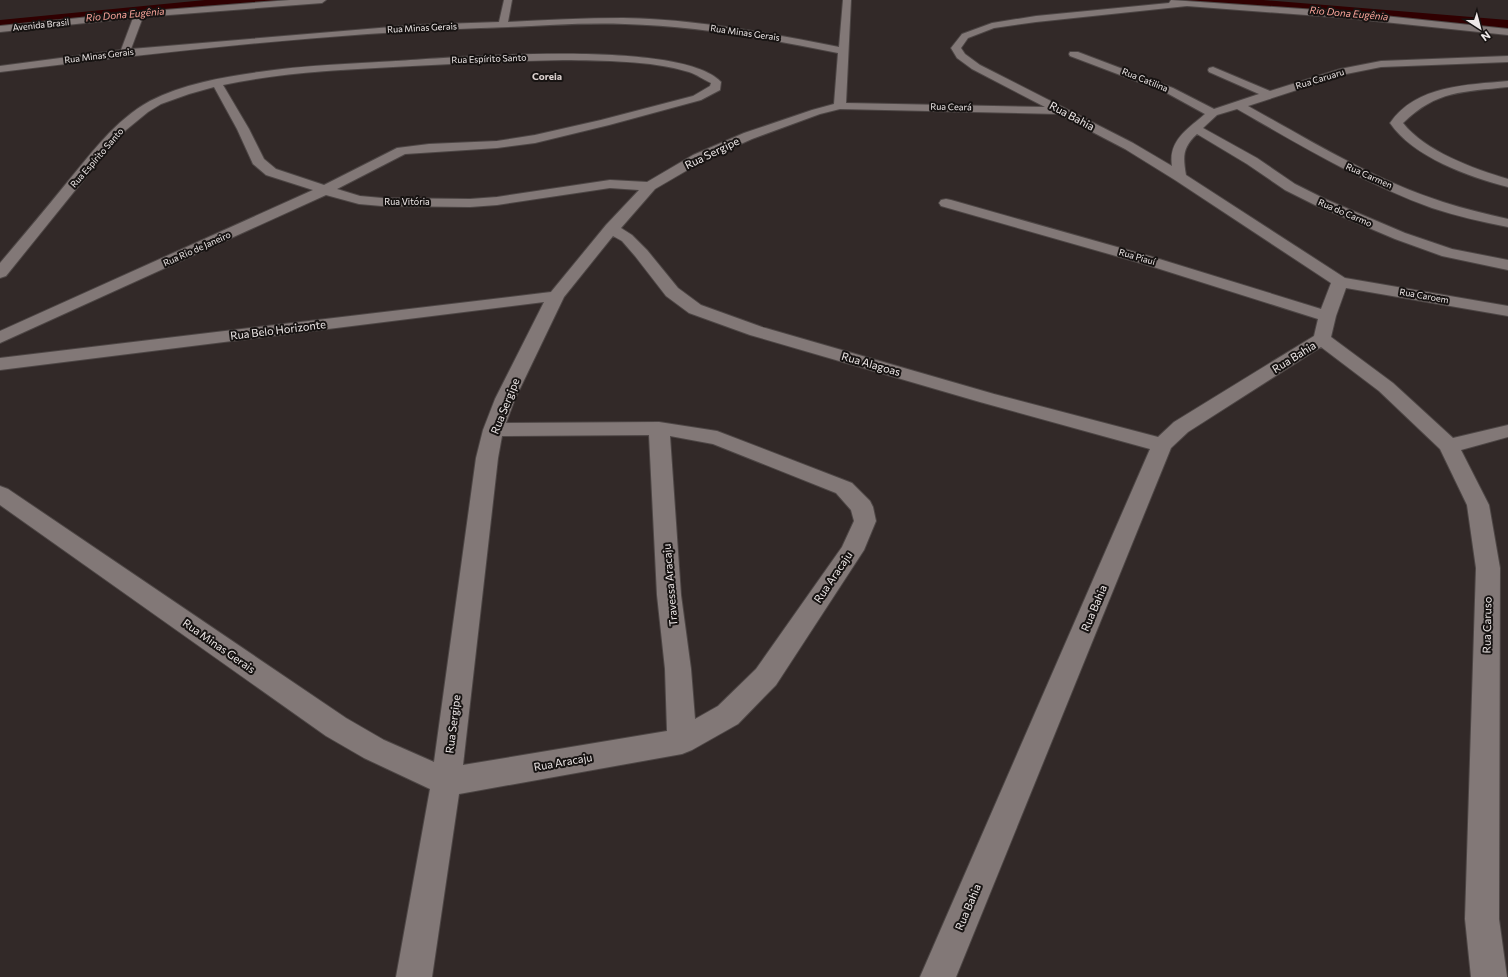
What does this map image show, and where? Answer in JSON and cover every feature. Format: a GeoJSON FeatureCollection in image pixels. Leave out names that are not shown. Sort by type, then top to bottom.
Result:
{"type":"FeatureCollection","features":[{"type":"Feature","properties":{"kind":"street","name":"Avenida Brasil"},"geometry":{"type":"LineString","coordinates":[[0,22],[219,0]]}},
{"type":"Feature","properties":{"kind":"street","name":"Avenida Brasil"},"geometry":{"type":"LineString","coordinates":[[0,30],[139,15],[322,0]]}},
{"type":"Feature","properties":{"kind":"street"},"geometry":{"type":"LineString","coordinates":[[503,24],[508,0]]}},
{"type":"Feature","properties":{"kind":"street"},"geometry":{"type":"LineString","coordinates":[[840,106],[847,0]]}},
{"type":"Feature","properties":{"kind":"street"},"geometry":{"type":"LineString","coordinates":[[1153,0],[1339,15],[1508,32]]}},
{"type":"Feature","properties":{"kind":"street"},"geometry":{"type":"LineString","coordinates":[[1268,0],[1469,18]]}},
{"type":"Feature","properties":{"kind":"street","name":"Rua Bahia"},"geometry":{"type":"LineString","coordinates":[[1188,3],[992,26],[965,36],[956,48],[961,56],[976,67],[1129,146],[1180,176],[1340,282]]}},
{"type":"Feature","properties":{"kind":"street"},"geometry":{"type":"LineString","coordinates":[[125,53],[139,15]]}},
{"type":"Feature","properties":{"kind":"street","name":"Rua Minas Gerais"},"geometry":{"type":"LineString","coordinates":[[0,69],[125,53],[308,36],[503,24],[624,21],[663,23],[745,32],[844,51]]}},
{"type":"Feature","properties":{"kind":"street","name":"Rua Catilina"},"geometry":{"type":"LineString","coordinates":[[1074,54],[1169,90],[1213,113]]}},
{"type":"Feature","properties":{"kind":"street","name":"Rua Espírito Santo"},"geometry":{"type":"LineString","coordinates":[[0,274],[110,140],[132,118],[156,103],[179,94],[218,84],[275,73],[344,67],[545,57],[655,62],[689,69],[710,77],[716,82],[716,88],[697,98],[557,134],[512,143],[474,147],[414,149],[402,151],[392,155]]}},
{"type":"Feature","properties":{"kind":"street","name":"Rua Caruaru"},"geometry":{"type":"LineString","coordinates":[[1180,176],[1177,157],[1182,141],[1213,113],[1240,106],[1344,71],[1382,64],[1508,59]]}},
{"type":"Feature","properties":{"kind":"street"},"geometry":{"type":"LineString","coordinates":[[1213,70],[1270,95]]}},
{"type":"Feature","properties":{"kind":"street","name":"Rua Vitória"},"geometry":{"type":"LineString","coordinates":[[218,84],[243,129],[258,161],[271,172],[358,200],[382,202],[497,201],[610,184],[650,186]]}},
{"type":"Feature","properties":{"kind":"street"},"geometry":{"type":"LineString","coordinates":[[1508,84],[1462,89],[1429,96],[1413,107],[1396,123],[1399,129],[1409,137],[1439,156],[1472,172],[1508,183]]}},
{"type":"Feature","properties":{"kind":"street","name":"Rua Ceará"},"geometry":{"type":"LineString","coordinates":[[840,106],[1061,111]]}},
{"type":"Feature","properties":{"kind":"street","name":"Rua Sergipe"},"geometry":{"type":"LineString","coordinates":[[414,977],[446,782],[487,458],[493,430],[505,399],[556,296],[612,228],[650,186],[698,158],[748,136],[816,112],[840,106]]}},
{"type":"Feature","properties":{"kind":"street","name":"Rua Carmen"},"geometry":{"type":"LineString","coordinates":[[1240,106],[1350,168],[1451,210],[1483,219],[1508,223]]}},
{"type":"Feature","properties":{"kind":"street","name":"Rua do Carmo"},"geometry":{"type":"LineString","coordinates":[[1196,129],[1252,161],[1290,187],[1320,202],[1400,236],[1448,253],[1508,265]]}},
{"type":"Feature","properties":{"kind":"street","name":"Rua Rio de Janeiro"},"geometry":{"type":"LineString","coordinates":[[0,338],[325,190],[392,155]]}},
{"type":"Feature","properties":{"kind":"street","name":"Rua Piauí"},"geometry":{"type":"LineString","coordinates":[[946,203],[1143,259],[1325,327]]}},
{"type":"Feature","properties":{"kind":"street","name":"Rua Alagoas"},"geometry":{"type":"LineString","coordinates":[[612,228],[627,238],[672,292],[695,309],[764,333],[987,398],[1162,445]]}},
{"type":"Feature","properties":{"kind":"street"},"geometry":{"type":"LineString","coordinates":[[1325,327],[1340,282]]}},
{"type":"Feature","properties":{"kind":"street","name":"Rua Caroem"},"geometry":{"type":"LineString","coordinates":[[1340,282],[1508,311]]}},
{"type":"Feature","properties":{"kind":"street","name":"Rua Belo Horizonte"},"geometry":{"type":"LineString","coordinates":[[0,364],[556,296]]}},
{"type":"Feature","properties":{"kind":"street","name":"Rua Bahia"},"geometry":{"type":"LineString","coordinates":[[938,977],[1162,445],[1181,427],[1325,327]]}},
{"type":"Feature","properties":{"kind":"street","name":"Rua Caruso"},"geometry":{"type":"LineString","coordinates":[[1325,327],[1449,446],[1478,506],[1488,568],[1482,918],[1489,977]]}},
{"type":"Feature","properties":{"kind":"street","name":"Rua Aracaju"},"geometry":{"type":"LineString","coordinates":[[446,782],[682,741],[728,715],[766,677],[852,550],[865,521],[862,507],[844,488],[717,438],[659,428],[493,430]]}},
{"type":"Feature","properties":{"kind":"street","name":"Travessa Aracaju"},"geometry":{"type":"LineString","coordinates":[[659,428],[669,595],[678,669],[682,741]]}},
{"type":"Feature","properties":{"kind":"street"},"geometry":{"type":"LineString","coordinates":[[1449,446],[1508,431]]}},
{"type":"Feature","properties":{"kind":"street","name":"Rua Minas Gerais"},"geometry":{"type":"LineString","coordinates":[[0,494],[336,727],[374,749],[446,782]]}},
{"type":"Feature","properties":{"kind":"waterway","name":"Rio Dona Eugênia"},"geometry":{"type":"LineString","coordinates":[[0,26],[120,13],[275,0]]}},
{"type":"Feature","properties":{"kind":"waterway","name":"Rio Dona Eugênia"},"geometry":{"type":"LineString","coordinates":[[1191,0],[1508,26]]}},
{"type":"Feature","properties":{"kind":"district","name":"Coreia"},"geometry":{"type":"Point","coordinates":[547,76]}}]}
